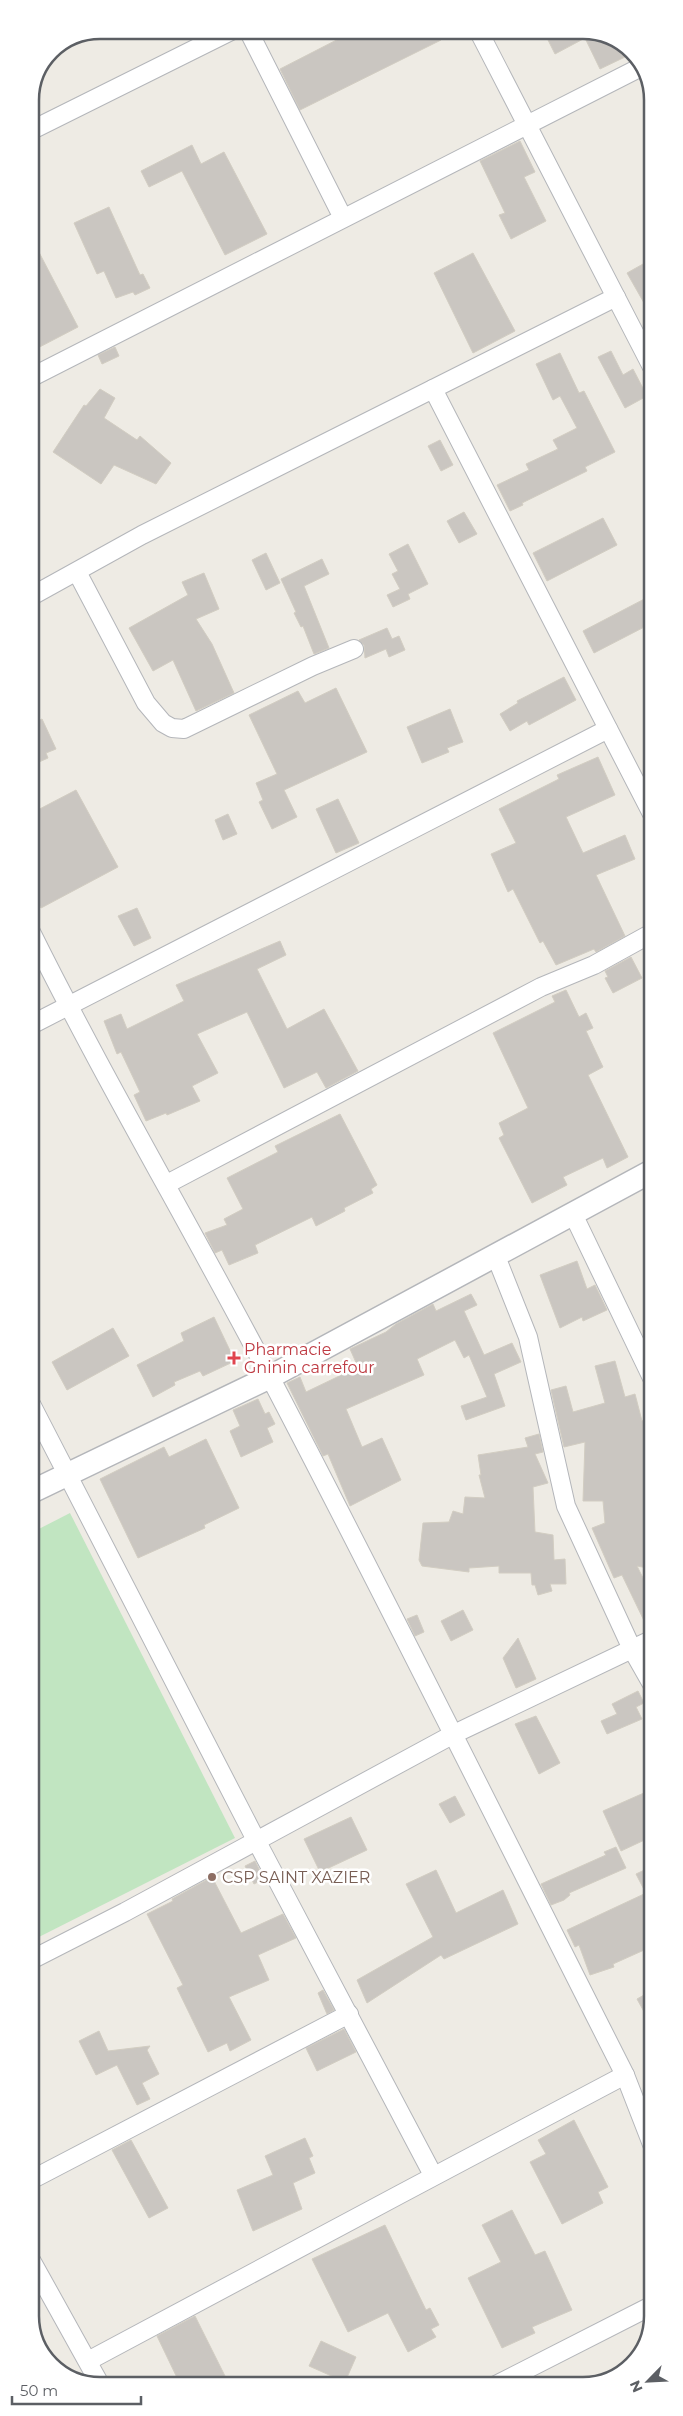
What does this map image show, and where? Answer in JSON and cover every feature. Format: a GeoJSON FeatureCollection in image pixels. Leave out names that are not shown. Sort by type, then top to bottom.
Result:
{"type":"FeatureCollection","features":[{"type":"Feature","properties":{"kind":"street"},"geometry":{"type":"LineString","coordinates":[[39,127],[215,39]]}},
{"type":"Feature","properties":{"kind":"street"},"geometry":{"type":"LineString","coordinates":[[253,39],[343,218]]}},
{"type":"Feature","properties":{"kind":"street"},"geometry":{"type":"LineString","coordinates":[[482,39],[525,125],[644,351]]}},
{"type":"Feature","properties":{"kind":"street"},"geometry":{"type":"LineString","coordinates":[[39,373],[636,69]]}},
{"type":"Feature","properties":{"kind":"street"},"geometry":{"type":"LineString","coordinates":[[39,592],[142,535],[616,297]]}},
{"type":"Feature","properties":{"kind":"street"},"geometry":{"type":"LineString","coordinates":[[433,389],[644,799]]}},
{"type":"Feature","properties":{"kind":"street"},"geometry":{"type":"LineString","coordinates":[[77,572],[146,703],[163,723],[172,728],[184,729],[313,666],[354,649]]}},
{"type":"Feature","properties":{"kind":"street"},"geometry":{"type":"LineString","coordinates":[[39,1021],[608,729]]}},
{"type":"Feature","properties":{"kind":"street"},"geometry":{"type":"LineString","coordinates":[[167,1184],[541,987],[594,965],[644,937]]}},
{"type":"Feature","properties":{"kind":"street"},"geometry":{"type":"LineString","coordinates":[[39,950],[270,1377],[625,2075],[644,2124]]}},
{"type":"Feature","properties":{"kind":"street"},"geometry":{"type":"LineString","coordinates":[[39,1488],[270,1377],[495,1254],[644,1175]]}},
{"type":"Feature","properties":{"kind":"street"},"geometry":{"type":"LineString","coordinates":[[574,1214],[644,1361]]}},
{"type":"Feature","properties":{"kind":"street"},"geometry":{"type":"LineString","coordinates":[[495,1254],[528,1337],[566,1506],[632,1649],[644,1670]]}},
{"type":"Feature","properties":{"kind":"street"},"geometry":{"type":"LineString","coordinates":[[39,1420],[256,1840],[433,2175]]}},
{"type":"Feature","properties":{"kind":"street"},"geometry":{"type":"LineString","coordinates":[[39,1956],[124,1912],[452,1734],[644,1643]]}},
{"type":"Feature","properties":{"kind":"street"},"geometry":{"type":"LineString","coordinates":[[39,2176],[349,2014]]}},
{"type":"Feature","properties":{"kind":"street"},"geometry":{"type":"LineString","coordinates":[[88,2361],[314,2242],[433,2175],[625,2075]]}},
{"type":"Feature","properties":{"kind":"street"},"geometry":{"type":"LineString","coordinates":[[39,2274],[96,2377]]}},
{"type":"Feature","properties":{"kind":"street"},"geometry":{"type":"LineString","coordinates":[[531,2377],[644,2310]]}},
{"type":"Feature","properties":{"kind":"green space"},"geometry":{"type":"Polygon","coordinates":[[[70,1513],[235,1838],[39,1937],[39,1529],[70,1513]]]}},
{"type":"Feature","properties":{"kind":"building"},"geometry":{"type":"Polygon","coordinates":[[[338,39],[441,40],[300,110],[280,69],[338,39]]]}},
{"type":"Feature","properties":{"kind":"building"},"geometry":{"type":"Polygon","coordinates":[[[548,39],[583,39],[555,54],[548,39]]]}},
{"type":"Feature","properties":{"kind":"building"},"geometry":{"type":"Polygon","coordinates":[[[585,39],[607,43],[623,54],[625,57],[600,69],[585,39]]]}},
{"type":"Feature","properties":{"kind":"building"},"geometry":{"type":"Polygon","coordinates":[[[520,141],[535,172],[524,177],[546,221],[511,239],[499,215],[505,213],[480,161],[520,141]]]}},
{"type":"Feature","properties":{"kind":"building"},"geometry":{"type":"Polygon","coordinates":[[[192,145],[201,164],[224,152],[267,234],[225,255],[182,171],[149,187],[141,171],[192,145]]]}},
{"type":"Feature","properties":{"kind":"building"},"geometry":{"type":"Polygon","coordinates":[[[109,207],[140,275],[143,274],[150,288],[135,295],[133,292],[116,298],[104,271],[97,274],[74,223],[109,207]]]}},
{"type":"Feature","properties":{"kind":"building"},"geometry":{"type":"Polygon","coordinates":[[[39,252],[78,327],[39,347],[39,252]]]}},
{"type":"Feature","properties":{"kind":"building"},"geometry":{"type":"Polygon","coordinates":[[[473,253],[515,331],[473,353],[434,273],[473,253]]]}},
{"type":"Feature","properties":{"kind":"building"},"geometry":{"type":"Polygon","coordinates":[[[644,263],[644,303],[627,273],[644,263]]]}},
{"type":"Feature","properties":{"kind":"building"},"geometry":{"type":"Polygon","coordinates":[[[115,347],[119,356],[102,364],[98,355],[115,347]]]}},
{"type":"Feature","properties":{"kind":"building"},"geometry":{"type":"Polygon","coordinates":[[[611,351],[623,375],[633,369],[644,390],[644,398],[625,408],[598,357],[611,351]]]}},
{"type":"Feature","properties":{"kind":"building"},"geometry":{"type":"Polygon","coordinates":[[[560,353],[579,393],[584,391],[615,452],[585,467],[587,471],[522,503],[523,505],[510,511],[497,485],[529,470],[526,464],[558,449],[553,440],[577,428],[560,396],[553,400],[536,364],[560,353]]]}},
{"type":"Feature","properties":{"kind":"building"},"geometry":{"type":"Polygon","coordinates":[[[100,389],[115,398],[104,418],[137,440],[140,436],[171,463],[156,484],[114,465],[101,484],[53,452],[84,405],[86,406],[100,389]]]}},
{"type":"Feature","properties":{"kind":"building"},"geometry":{"type":"Polygon","coordinates":[[[440,440],[453,465],[441,471],[428,446],[440,440]]]}},
{"type":"Feature","properties":{"kind":"building"},"geometry":{"type":"Polygon","coordinates":[[[464,512],[477,534],[459,543],[447,521],[464,512]]]}},
{"type":"Feature","properties":{"kind":"building"},"geometry":{"type":"Polygon","coordinates":[[[603,518],[617,545],[547,581],[533,553],[603,518]]]}},
{"type":"Feature","properties":{"kind":"building"},"geometry":{"type":"Polygon","coordinates":[[[408,544],[428,584],[408,594],[410,599],[393,607],[387,595],[400,589],[392,574],[398,571],[389,554],[408,544]]]}},
{"type":"Feature","properties":{"kind":"building"},"geometry":{"type":"Polygon","coordinates":[[[266,553],[280,583],[266,590],[252,560],[266,553]]]}},
{"type":"Feature","properties":{"kind":"building"},"geometry":{"type":"Polygon","coordinates":[[[322,559],[329,574],[304,586],[329,648],[314,654],[303,626],[301,627],[294,613],[296,612],[281,579],[322,559]]]}},
{"type":"Feature","properties":{"kind":"building"},"geometry":{"type":"Polygon","coordinates":[[[204,573],[219,609],[196,619],[212,644],[234,693],[196,711],[173,660],[153,671],[129,628],[188,595],[182,582],[204,573]]]}},
{"type":"Feature","properties":{"kind":"building"},"geometry":{"type":"Polygon","coordinates":[[[644,599],[644,627],[594,653],[583,631],[644,599]]]}},
{"type":"Feature","properties":{"kind":"building"},"geometry":{"type":"Polygon","coordinates":[[[387,628],[392,639],[399,636],[405,650],[389,657],[386,649],[365,658],[364,645],[359,640],[387,628]]]}},
{"type":"Feature","properties":{"kind":"building"},"geometry":{"type":"Polygon","coordinates":[[[564,677],[576,700],[529,725],[527,721],[510,731],[500,714],[518,703],[517,701],[564,677]]]}},
{"type":"Feature","properties":{"kind":"building"},"geometry":{"type":"Polygon","coordinates":[[[336,688],[367,752],[284,790],[297,817],[272,829],[259,802],[263,800],[256,783],[277,774],[249,715],[298,691],[305,703],[336,688]]]}},
{"type":"Feature","properties":{"kind":"building"},"geometry":{"type":"Polygon","coordinates":[[[450,709],[463,742],[447,748],[449,752],[422,763],[407,727],[450,709]]]}},
{"type":"Feature","properties":{"kind":"building"},"geometry":{"type":"Polygon","coordinates":[[[42,719],[56,749],[46,753],[48,758],[39,762],[39,720],[42,719]]]}},
{"type":"Feature","properties":{"kind":"building"},"geometry":{"type":"Polygon","coordinates":[[[598,757],[615,795],[566,817],[583,853],[625,835],[635,859],[596,875],[625,936],[596,952],[594,949],[556,965],[543,941],[540,943],[513,889],[508,892],[491,854],[516,843],[499,809],[559,779],[557,775],[598,757]]]}},
{"type":"Feature","properties":{"kind":"building"},"geometry":{"type":"Polygon","coordinates":[[[76,790],[118,867],[41,908],[39,905],[39,809],[76,790]]]}},
{"type":"Feature","properties":{"kind":"building"},"geometry":{"type":"Polygon","coordinates":[[[338,799],[359,843],[336,853],[316,809],[338,799]]]}},
{"type":"Feature","properties":{"kind":"building"},"geometry":{"type":"Polygon","coordinates":[[[228,814],[237,834],[223,840],[215,820],[228,814]]]}},
{"type":"Feature","properties":{"kind":"building"},"geometry":{"type":"Polygon","coordinates":[[[137,908],[151,938],[134,946],[118,916],[137,908]]]}},
{"type":"Feature","properties":{"kind":"building"},"geometry":{"type":"Polygon","coordinates":[[[280,941],[286,955],[257,969],[287,1029],[324,1009],[358,1071],[326,1088],[317,1072],[284,1088],[247,1012],[197,1034],[218,1073],[192,1086],[200,1101],[167,1115],[166,1113],[146,1121],[134,1095],[140,1092],[121,1052],[117,1054],[104,1021],[121,1014],[127,1029],[184,1001],[176,985],[280,941]]]}},
{"type":"Feature","properties":{"kind":"building"},"geometry":{"type":"Polygon","coordinates":[[[631,957],[642,978],[613,993],[605,978],[608,977],[605,971],[631,957]]]}},
{"type":"Feature","properties":{"kind":"building"},"geometry":{"type":"Polygon","coordinates":[[[566,990],[579,1017],[586,1013],[593,1028],[586,1031],[603,1067],[588,1075],[628,1157],[607,1168],[603,1158],[563,1177],[567,1185],[532,1203],[499,1138],[504,1135],[499,1123],[528,1108],[493,1033],[555,1002],[552,996],[566,990]]]}},
{"type":"Feature","properties":{"kind":"building"},"geometry":{"type":"Polygon","coordinates":[[[340,1114],[377,1185],[371,1189],[373,1193],[344,1208],[345,1211],[316,1226],[312,1217],[255,1245],[258,1253],[229,1265],[222,1250],[215,1253],[205,1233],[227,1225],[224,1219],[243,1209],[227,1178],[278,1152],[275,1146],[340,1114]]]}},
{"type":"Feature","properties":{"kind":"building"},"geometry":{"type":"Polygon","coordinates":[[[577,1261],[587,1289],[595,1285],[607,1310],[583,1321],[582,1317],[560,1328],[540,1275],[577,1261]]]}},
{"type":"Feature","properties":{"kind":"building"},"geometry":{"type":"Polygon","coordinates":[[[471,1294],[477,1305],[464,1311],[484,1355],[512,1343],[521,1362],[494,1374],[505,1406],[466,1420],[461,1406],[487,1397],[469,1355],[464,1358],[455,1340],[417,1359],[424,1375],[346,1409],[362,1447],[382,1438],[401,1480],[350,1506],[328,1454],[323,1456],[287,1383],[300,1377],[306,1392],[358,1367],[350,1349],[386,1332],[396,1324],[433,1304],[436,1311],[471,1294]]]}},
{"type":"Feature","properties":{"kind":"building"},"geometry":{"type":"Polygon","coordinates":[[[214,1317],[235,1361],[203,1376],[200,1371],[174,1382],[175,1385],[153,1397],[137,1365],[184,1341],[181,1333],[214,1317]]]}},
{"type":"Feature","properties":{"kind":"building"},"geometry":{"type":"Polygon","coordinates":[[[113,1328],[129,1356],[67,1390],[52,1362],[113,1328]]]}},
{"type":"Feature","properties":{"kind":"building"},"geometry":{"type":"Polygon","coordinates":[[[615,1361],[625,1397],[635,1394],[642,1421],[644,1420],[644,1567],[637,1566],[644,1580],[644,1621],[622,1575],[614,1578],[592,1528],[605,1523],[603,1501],[583,1501],[585,1442],[564,1447],[551,1390],[566,1386],[573,1412],[605,1403],[595,1366],[615,1361]]]}},
{"type":"Feature","properties":{"kind":"building"},"geometry":{"type":"Polygon","coordinates":[[[258,1399],[265,1414],[269,1412],[275,1424],[267,1428],[273,1442],[241,1457],[230,1431],[240,1426],[233,1410],[258,1399]]]}},
{"type":"Feature","properties":{"kind":"building"},"geometry":{"type":"Polygon","coordinates":[[[539,1434],[543,1452],[535,1454],[548,1483],[533,1487],[535,1532],[553,1535],[554,1560],[565,1559],[566,1584],[550,1584],[552,1591],[538,1595],[535,1585],[532,1585],[531,1573],[499,1573],[499,1566],[469,1568],[469,1572],[422,1566],[419,1560],[423,1523],[449,1522],[453,1511],[463,1514],[465,1497],[485,1498],[479,1475],[481,1475],[478,1455],[528,1447],[525,1438],[539,1434]]]}},
{"type":"Feature","properties":{"kind":"building"},"geometry":{"type":"Polygon","coordinates":[[[206,1439],[239,1508],[204,1525],[205,1528],[138,1558],[100,1479],[164,1447],[169,1457],[206,1439]]]}},
{"type":"Feature","properties":{"kind":"building"},"geometry":{"type":"Polygon","coordinates":[[[463,1610],[473,1630],[451,1641],[441,1621],[463,1610]]]}},
{"type":"Feature","properties":{"kind":"building"},"geometry":{"type":"Polygon","coordinates":[[[417,1615],[424,1632],[415,1636],[407,1619],[417,1615]]]}},
{"type":"Feature","properties":{"kind":"building"},"geometry":{"type":"Polygon","coordinates":[[[518,1638],[536,1679],[516,1688],[503,1658],[518,1638]]]}},
{"type":"Feature","properties":{"kind":"building"},"geometry":{"type":"Polygon","coordinates":[[[638,1691],[644,1703],[636,1707],[642,1719],[607,1734],[601,1721],[617,1714],[612,1704],[638,1691]]]}},
{"type":"Feature","properties":{"kind":"building"},"geometry":{"type":"Polygon","coordinates":[[[536,1716],[560,1763],[539,1774],[515,1724],[536,1716]]]}},
{"type":"Feature","properties":{"kind":"building"},"geometry":{"type":"Polygon","coordinates":[[[644,1793],[644,1840],[621,1851],[603,1811],[644,1793]]]}},
{"type":"Feature","properties":{"kind":"building"},"geometry":{"type":"Polygon","coordinates":[[[455,1796],[465,1815],[450,1823],[439,1804],[455,1796]]]}},
{"type":"Feature","properties":{"kind":"building"},"geometry":{"type":"Polygon","coordinates":[[[351,1817],[367,1850],[320,1872],[304,1839],[351,1817]]]}},
{"type":"Feature","properties":{"kind":"building"},"geometry":{"type":"Polygon","coordinates":[[[616,1847],[626,1868],[569,1893],[570,1895],[564,1900],[551,1905],[541,1884],[606,1855],[604,1852],[616,1847]]]}},
{"type":"Feature","properties":{"kind":"building"},"geometry":{"type":"Polygon","coordinates":[[[255,1861],[264,1879],[254,1884],[245,1866],[255,1861]]]}},
{"type":"Feature","properties":{"kind":"building"},"geometry":{"type":"Polygon","coordinates":[[[436,1870],[456,1913],[503,1890],[518,1924],[444,1959],[441,1955],[367,2003],[357,1980],[433,1937],[406,1884],[436,1870]]]}},
{"type":"Feature","properties":{"kind":"building"},"geometry":{"type":"Polygon","coordinates":[[[644,1870],[644,1890],[636,1874],[644,1870]]]}},
{"type":"Feature","properties":{"kind":"building"},"geometry":{"type":"Polygon","coordinates":[[[212,1877],[241,1933],[283,1914],[296,1938],[258,1955],[269,1980],[229,1997],[251,2040],[230,2051],[227,2043],[208,2052],[177,1988],[183,1985],[147,1914],[173,1901],[172,1899],[212,1877]]]}},
{"type":"Feature","properties":{"kind":"building"},"geometry":{"type":"Polygon","coordinates":[[[644,1894],[644,1950],[613,1964],[614,1967],[590,1975],[579,1945],[575,1947],[567,1930],[644,1894]]]}},
{"type":"Feature","properties":{"kind":"building"},"geometry":{"type":"Polygon","coordinates":[[[323,1990],[334,2010],[327,2014],[318,1993],[323,1990]]]}},
{"type":"Feature","properties":{"kind":"building"},"geometry":{"type":"Polygon","coordinates":[[[644,1995],[644,2012],[637,1999],[644,1995]]]}},
{"type":"Feature","properties":{"kind":"building"},"geometry":{"type":"Polygon","coordinates":[[[344,2029],[356,2052],[317,2071],[306,2048],[344,2029]]]}},
{"type":"Feature","properties":{"kind":"building"},"geometry":{"type":"Polygon","coordinates":[[[99,2031],[108,2051],[150,2046],[147,2050],[159,2074],[142,2083],[150,2099],[137,2105],[117,2065],[96,2075],[79,2041],[99,2031]]]}},
{"type":"Feature","properties":{"kind":"building"},"geometry":{"type":"Polygon","coordinates":[[[574,2120],[608,2187],[598,2192],[603,2203],[562,2224],[530,2162],[546,2154],[538,2140],[574,2120]]]}},
{"type":"Feature","properties":{"kind":"building"},"geometry":{"type":"Polygon","coordinates":[[[305,2138],[313,2156],[309,2158],[315,2173],[293,2183],[302,2209],[253,2231],[237,2190],[273,2175],[265,2156],[305,2138]]]}},
{"type":"Feature","properties":{"kind":"building"},"geometry":{"type":"Polygon","coordinates":[[[131,2140],[168,2208],[149,2218],[112,2150],[131,2140]]]}},
{"type":"Feature","properties":{"kind":"building"},"geometry":{"type":"Polygon","coordinates":[[[512,2210],[535,2255],[545,2251],[572,2310],[532,2327],[535,2333],[502,2348],[468,2278],[501,2262],[482,2225],[512,2210]]]}},
{"type":"Feature","properties":{"kind":"building"},"geometry":{"type":"Polygon","coordinates":[[[385,2225],[426,2310],[430,2308],[439,2325],[431,2329],[436,2337],[408,2352],[388,2313],[348,2332],[312,2259],[385,2225]]]}},
{"type":"Feature","properties":{"kind":"building"},"geometry":{"type":"Polygon","coordinates":[[[195,2316],[226,2377],[177,2377],[157,2336],[195,2316]]]}},
{"type":"Feature","properties":{"kind":"building"},"geometry":{"type":"Polygon","coordinates":[[[321,2341],[356,2357],[347,2377],[334,2377],[309,2366],[321,2341]]]}},
{"type":"Feature","properties":{"kind":"place","name":"Pharmacie Gninin carrefour"},"geometry":{"type":"Point","coordinates":[234,1358]}},
{"type":"Feature","properties":{"kind":"place","name":"CSP SAINT XAZIER"},"geometry":{"type":"Point","coordinates":[212,1877]}}]}
